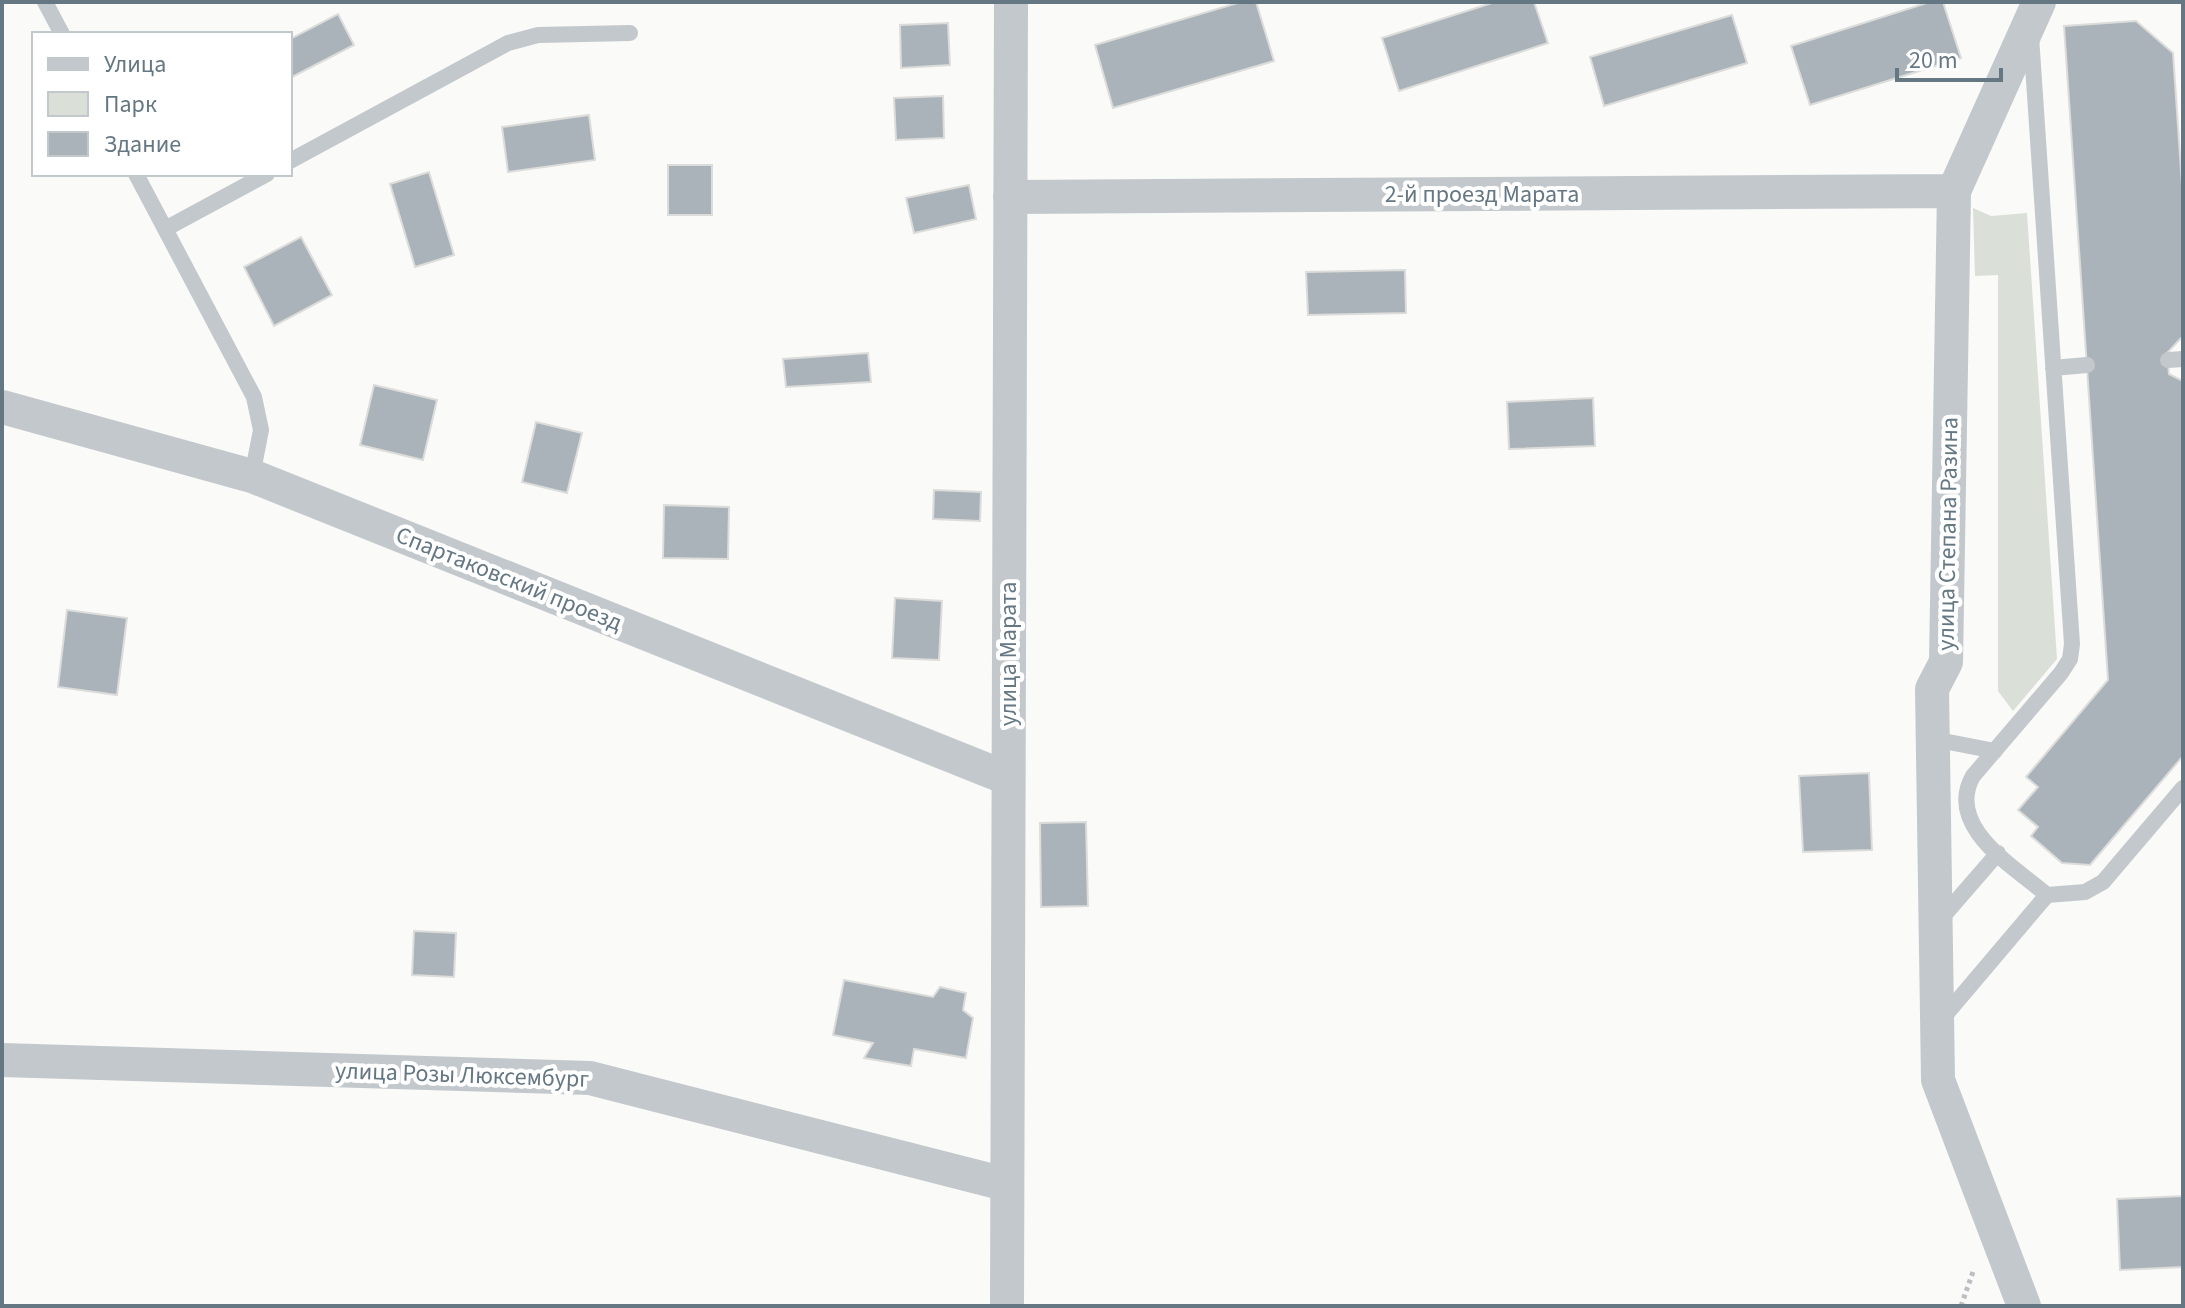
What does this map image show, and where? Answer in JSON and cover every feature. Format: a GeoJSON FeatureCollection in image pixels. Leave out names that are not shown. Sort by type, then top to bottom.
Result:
{"type":"FeatureCollection","features":[{"type":"Feature","properties":{"kind":"street","name":"улица Марата"},"geometry":{"type":"LineString","coordinates":[[1007,1306],[1011,2]]}},
{"type":"Feature","properties":{"kind":"street","name":"улица Степана Разина"},"geometry":{"type":"LineString","coordinates":[[2024,1306],[1938,1080],[1932,689],[1946,662],[1954,191],[2034,12]]}},
{"type":"Feature","properties":{"kind":"street","name":"2-й проезд Марата"},"geometry":{"type":"LineString","coordinates":[[1010,197],[1954,191]]}},
{"type":"Feature","properties":{"kind":"street","name":"Спартаковский проезд"},"geometry":{"type":"LineString","coordinates":[[2,407],[252,476],[1007,778]]}},
{"type":"Feature","properties":{"kind":"street","name":"улица Розы Люксембург"},"geometry":{"type":"LineString","coordinates":[[2,1060],[590,1078],[1005,1184]]}},
{"type":"Feature","properties":{"kind":"lane"},"geometry":{"type":"LineString","coordinates":[[45,2],[61,32]]}},
{"type":"Feature","properties":{"kind":"lane"},"geometry":{"type":"LineString","coordinates":[[2034,12],[2070,659],[1973,776],[1968,794],[1973,829],[2047,895]]}},
{"type":"Feature","properties":{"kind":"lane"},"geometry":{"type":"LineString","coordinates":[[292,160],[508,43],[538,35],[630,33]]}},
{"type":"Feature","properties":{"kind":"lane"},"geometry":{"type":"LineString","coordinates":[[137,176],[254,397],[261,430],[252,476]]}},
{"type":"Feature","properties":{"kind":"lane"},"geometry":{"type":"LineString","coordinates":[[165,229],[263,176]]}},
{"type":"Feature","properties":{"kind":"lane"},"geometry":{"type":"LineString","coordinates":[[2053,368],[2087,365]]}},
{"type":"Feature","properties":{"kind":"lane"},"geometry":{"type":"LineString","coordinates":[[1933,739],[1995,751]]}},
{"type":"Feature","properties":{"kind":"lane"},"geometry":{"type":"LineString","coordinates":[[1937,1024],[2047,895],[2094,890],[2183,788]]}},
{"type":"Feature","properties":{"kind":"lane"},"geometry":{"type":"LineString","coordinates":[[1936,925],[1998,853]]}},
{"type":"Feature","properties":{"kind":"green space"},"geometry":{"type":"Polygon","coordinates":[[[1973,208],[1991,216],[2027,213],[2057,659],[2013,711],[1998,691],[1998,275],[1975,276],[1973,208]]]}},
{"type":"Feature","properties":{"kind":"building"},"geometry":{"type":"Polygon","coordinates":[[[1241,2],[1256,2],[1274,61],[1113,108],[1095,45],[1241,2]]]}},
{"type":"Feature","properties":{"kind":"building"},"geometry":{"type":"Polygon","coordinates":[[[1495,2],[1534,2],[1548,43],[1399,91],[1382,38],[1495,2]]]}},
{"type":"Feature","properties":{"kind":"building"},"geometry":{"type":"Polygon","coordinates":[[[1930,2],[1943,2],[1961,58],[1810,105],[1791,46],[1930,2]]]}},
{"type":"Feature","properties":{"kind":"building"},"geometry":{"type":"Polygon","coordinates":[[[338,14],[354,45],[292,77],[292,38],[338,14]]]}},
{"type":"Feature","properties":{"kind":"building"},"geometry":{"type":"Polygon","coordinates":[[[1732,15],[1747,63],[1604,106],[1590,57],[1732,15]]]}},
{"type":"Feature","properties":{"kind":"building"},"geometry":{"type":"Polygon","coordinates":[[[2136,21],[2173,53],[2183,200],[2183,336],[2167,353],[2169,374],[2183,381],[2183,756],[2090,865],[2062,863],[2031,836],[2038,827],[2018,810],[2038,787],[2026,777],[2108,680],[2064,26],[2136,21]]]}},
{"type":"Feature","properties":{"kind":"building"},"geometry":{"type":"Polygon","coordinates":[[[948,23],[950,65],[901,68],[900,25],[948,23]]]}},
{"type":"Feature","properties":{"kind":"building"},"geometry":{"type":"Polygon","coordinates":[[[943,96],[944,138],[896,140],[894,98],[943,96]]]}},
{"type":"Feature","properties":{"kind":"building"},"geometry":{"type":"Polygon","coordinates":[[[589,115],[595,160],[508,172],[502,127],[589,115]]]}},
{"type":"Feature","properties":{"kind":"building"},"geometry":{"type":"Polygon","coordinates":[[[668,165],[712,165],[712,215],[668,215],[668,165]]]}},
{"type":"Feature","properties":{"kind":"building"},"geometry":{"type":"Polygon","coordinates":[[[429,172],[454,255],[415,267],[390,184],[429,172]]]}},
{"type":"Feature","properties":{"kind":"building"},"geometry":{"type":"Polygon","coordinates":[[[969,185],[976,219],[914,233],[906,198],[969,185]]]}},
{"type":"Feature","properties":{"kind":"building"},"geometry":{"type":"Polygon","coordinates":[[[301,237],[332,295],[274,326],[244,267],[301,237]]]}},
{"type":"Feature","properties":{"kind":"building"},"geometry":{"type":"Polygon","coordinates":[[[1405,270],[1406,313],[1308,315],[1306,272],[1405,270]]]}},
{"type":"Feature","properties":{"kind":"building"},"geometry":{"type":"Polygon","coordinates":[[[868,353],[871,382],[786,387],[783,359],[868,353]]]}},
{"type":"Feature","properties":{"kind":"building"},"geometry":{"type":"Polygon","coordinates":[[[374,385],[437,400],[423,460],[360,445],[374,385]]]}},
{"type":"Feature","properties":{"kind":"building"},"geometry":{"type":"Polygon","coordinates":[[[1593,398],[1595,446],[1509,449],[1507,402],[1593,398]]]}},
{"type":"Feature","properties":{"kind":"building"},"geometry":{"type":"Polygon","coordinates":[[[536,422],[582,433],[567,493],[522,482],[536,422]]]}},
{"type":"Feature","properties":{"kind":"building"},"geometry":{"type":"Polygon","coordinates":[[[934,490],[981,492],[980,521],[933,519],[934,490]]]}},
{"type":"Feature","properties":{"kind":"building"},"geometry":{"type":"Polygon","coordinates":[[[664,505],[729,507],[728,559],[663,558],[664,505]]]}},
{"type":"Feature","properties":{"kind":"building"},"geometry":{"type":"Polygon","coordinates":[[[895,598],[942,601],[939,660],[892,658],[895,598]]]}},
{"type":"Feature","properties":{"kind":"building"},"geometry":{"type":"Polygon","coordinates":[[[67,610],[127,618],[117,695],[58,687],[67,610]]]}},
{"type":"Feature","properties":{"kind":"building"},"geometry":{"type":"Polygon","coordinates":[[[1869,773],[1872,850],[1803,852],[1799,776],[1869,773]]]}},
{"type":"Feature","properties":{"kind":"building"},"geometry":{"type":"Polygon","coordinates":[[[1086,822],[1088,906],[1041,907],[1040,823],[1086,822]]]}},
{"type":"Feature","properties":{"kind":"building"},"geometry":{"type":"Polygon","coordinates":[[[414,931],[456,933],[454,977],[412,975],[414,931]]]}},
{"type":"Feature","properties":{"kind":"building"},"geometry":{"type":"Polygon","coordinates":[[[844,980],[933,997],[940,987],[966,993],[963,1010],[973,1018],[966,1058],[914,1049],[911,1066],[864,1058],[873,1043],[833,1035],[844,980]]]}},
{"type":"Feature","properties":{"kind":"building"},"geometry":{"type":"Polygon","coordinates":[[[2183,1196],[2183,1267],[2120,1270],[2117,1199],[2183,1196]]]}}]}
